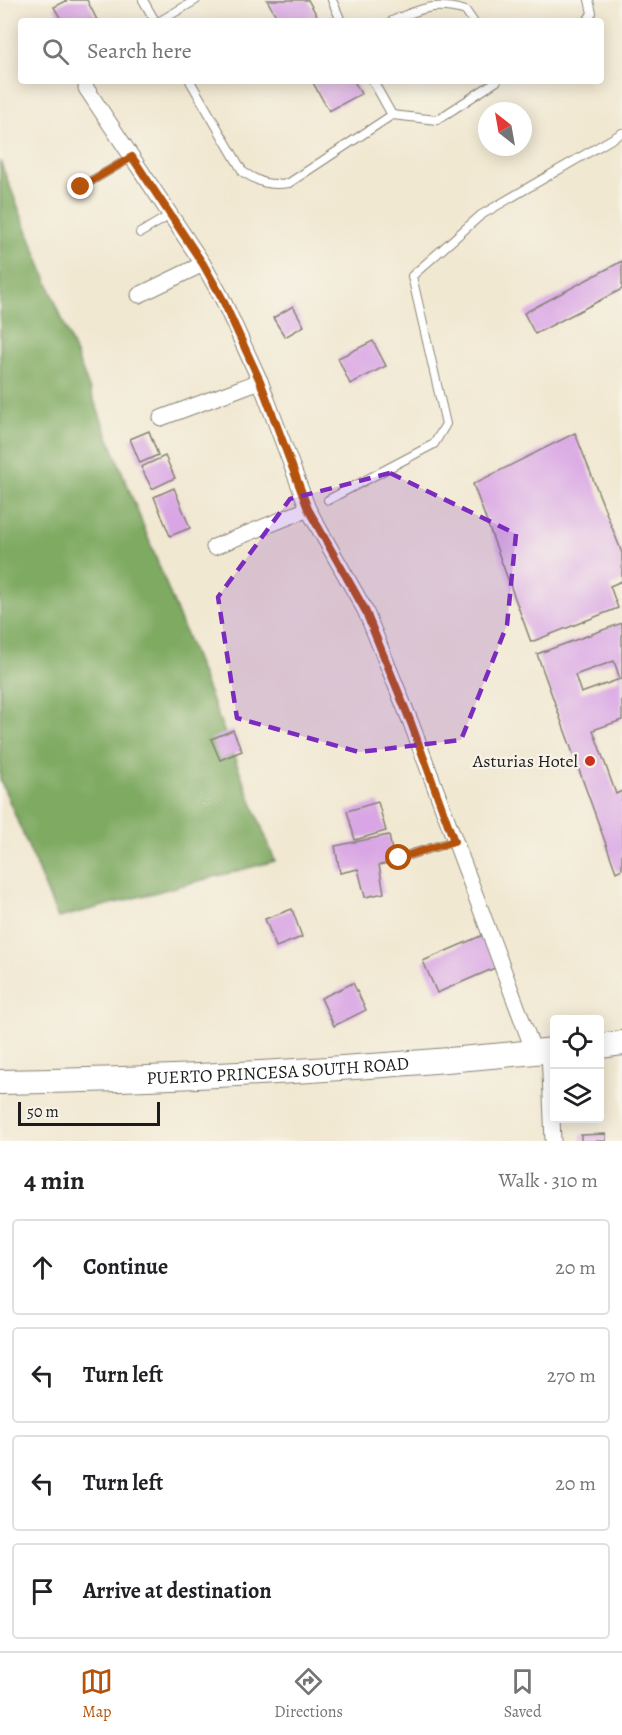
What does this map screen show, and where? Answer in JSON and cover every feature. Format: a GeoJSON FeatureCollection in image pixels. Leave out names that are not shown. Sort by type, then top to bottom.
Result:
{"type":"FeatureCollection","features":[{"type":"Feature","properties":{"kind":"main road"},"geometry":{"type":"LineString","coordinates":[[604,1045],[622,1043]]}},
{"type":"Feature","properties":{"kind":"main road","name":"PUERTO PRINCESA SOUTH ROAD"},"geometry":{"type":"LineString","coordinates":[[0,1082],[261,1075],[546,1051]]}},
{"type":"Feature","properties":{"kind":"street"},"geometry":{"type":"LineString","coordinates":[[86,88],[203,264],[222,298],[260,381],[308,509],[365,610],[411,723],[454,841],[546,1051],[553,1141]]}},
{"type":"Feature","properties":{"kind":"street"},"geometry":{"type":"LineString","coordinates":[[139,295],[203,264]]}},
{"type":"Feature","properties":{"kind":"street"},"geometry":{"type":"LineString","coordinates":[[161,418],[260,381]]}},
{"type":"Feature","properties":{"kind":"street"},"geometry":{"type":"LineString","coordinates":[[214,547],[308,509]]}},
{"type":"Feature","properties":{"kind":"lane"},"geometry":{"type":"LineString","coordinates":[[143,0],[153,18]]}},
{"type":"Feature","properties":{"kind":"lane"},"geometry":{"type":"LineString","coordinates":[[165,18],[196,0]]}},
{"type":"Feature","properties":{"kind":"lane"},"geometry":{"type":"LineString","coordinates":[[332,0],[340,18]]}},
{"type":"Feature","properties":{"kind":"lane"},"geometry":{"type":"LineString","coordinates":[[589,0],[592,13],[589,18]]}},
{"type":"Feature","properties":{"kind":"lane"},"geometry":{"type":"LineString","coordinates":[[399,18],[422,8],[439,6],[466,11],[471,18]]}},
{"type":"Feature","properties":{"kind":"lane"},"geometry":{"type":"LineString","coordinates":[[192,84],[243,172],[271,185],[289,183],[392,116],[437,120],[492,84]]}},
{"type":"Feature","properties":{"kind":"lane"},"geometry":{"type":"LineString","coordinates":[[374,84],[392,116]]}},
{"type":"Feature","properties":{"kind":"lane"},"geometry":{"type":"LineString","coordinates":[[328,500],[434,444],[446,424],[412,276],[481,215],[622,134]]}},
{"type":"Feature","properties":{"kind":"lane"},"geometry":{"type":"LineString","coordinates":[[81,187],[132,157]]}},
{"type":"Feature","properties":{"kind":"lane"},"geometry":{"type":"LineString","coordinates":[[140,233],[170,215]]}},
{"type":"Feature","properties":{"kind":"lane"},"geometry":{"type":"LineString","coordinates":[[399,858],[454,841]]}},
{"type":"Feature","properties":{"kind":"highlighted area"},"geometry":{"type":"Polygon","coordinates":[[[390,473],[516,534],[507,625],[461,740],[359,752],[237,718],[218,597],[290,499],[390,473]]]}},
{"type":"Feature","properties":{"kind":"green space"},"geometry":{"type":"Polygon","coordinates":[[[0,161],[275,861],[58,918],[0,779],[0,161]]]}},
{"type":"Feature","properties":{"kind":"building"},"geometry":{"type":"Polygon","coordinates":[[[68,0],[87,0],[96,18],[60,18],[54,7],[68,0]]]}},
{"type":"Feature","properties":{"kind":"building"},"geometry":{"type":"Polygon","coordinates":[[[267,0],[308,0],[318,18],[277,18],[267,0]]]}},
{"type":"Feature","properties":{"kind":"building"},"geometry":{"type":"Polygon","coordinates":[[[314,84],[356,84],[361,94],[329,111],[314,84]]]}},
{"type":"Feature","properties":{"kind":"building"},"geometry":{"type":"Polygon","coordinates":[[[622,261],[622,289],[535,334],[524,313],[622,261]]]}},
{"type":"Feature","properties":{"kind":"building"},"geometry":{"type":"Polygon","coordinates":[[[293,306],[304,326],[285,337],[273,318],[293,306]]]}},
{"type":"Feature","properties":{"kind":"building"},"geometry":{"type":"Polygon","coordinates":[[[373,341],[386,366],[350,384],[338,358],[373,341]]]}},
{"type":"Feature","properties":{"kind":"building"},"geometry":{"type":"Polygon","coordinates":[[[149,431],[158,455],[140,463],[130,439],[149,431]]]}},
{"type":"Feature","properties":{"kind":"building"},"geometry":{"type":"Polygon","coordinates":[[[575,433],[622,553],[622,581],[610,586],[618,608],[531,642],[473,484],[575,433]]]}},
{"type":"Feature","properties":{"kind":"building"},"geometry":{"type":"Polygon","coordinates":[[[165,456],[175,478],[152,489],[141,467],[165,456]]]}},
{"type":"Feature","properties":{"kind":"building"},"geometry":{"type":"Polygon","coordinates":[[[174,488],[190,528],[170,536],[154,497],[174,488]]]}},
{"type":"Feature","properties":{"kind":"building","name":"Asturias Hotel"},"geometry":{"type":"Polygon","coordinates":[[[622,623],[622,720],[593,730],[616,794],[622,791],[622,869],[616,872],[537,654],[622,623]],[[614,661],[575,675],[581,693],[620,679],[614,661]]]}},
{"type":"Feature","properties":{"kind":"building"},"geometry":{"type":"Polygon","coordinates":[[[233,730],[242,751],[220,760],[211,739],[233,730]]]}},
{"type":"Feature","properties":{"kind":"building"},"geometry":{"type":"Polygon","coordinates":[[[378,802],[386,831],[355,840],[347,811],[378,802]]]}},
{"type":"Feature","properties":{"kind":"building"},"geometry":{"type":"Polygon","coordinates":[[[389,835],[394,862],[379,865],[384,893],[365,897],[358,869],[340,873],[335,846],[389,835]]]}},
{"type":"Feature","properties":{"kind":"building"},"geometry":{"type":"Polygon","coordinates":[[[292,909],[302,937],[276,947],[265,919],[292,909]]]}},
{"type":"Feature","properties":{"kind":"building"},"geometry":{"type":"Polygon","coordinates":[[[483,935],[497,967],[437,993],[423,961],[483,935]]]}},
{"type":"Feature","properties":{"kind":"building"},"geometry":{"type":"Polygon","coordinates":[[[353,983],[366,1010],[334,1026],[321,998],[353,983]]]}},
{"type":"Feature","properties":{"kind":"building"},"geometry":{"type":"Polygon","coordinates":[[[606,1134],[606,1141],[581,1141],[581,1135],[606,1134]]]}},
{"type":"Feature","properties":{"kind":"place","name":"Asturias Hotel"},"geometry":{"type":"Point","coordinates":[590,761]}},
{"type":"Feature","properties":{"kind":"route"},"geometry":{"type":"LineString","coordinates":[[81,187],[132,157],[203,264],[222,298],[260,381],[308,509],[365,610],[411,723],[454,841],[399,858]]}}]}
